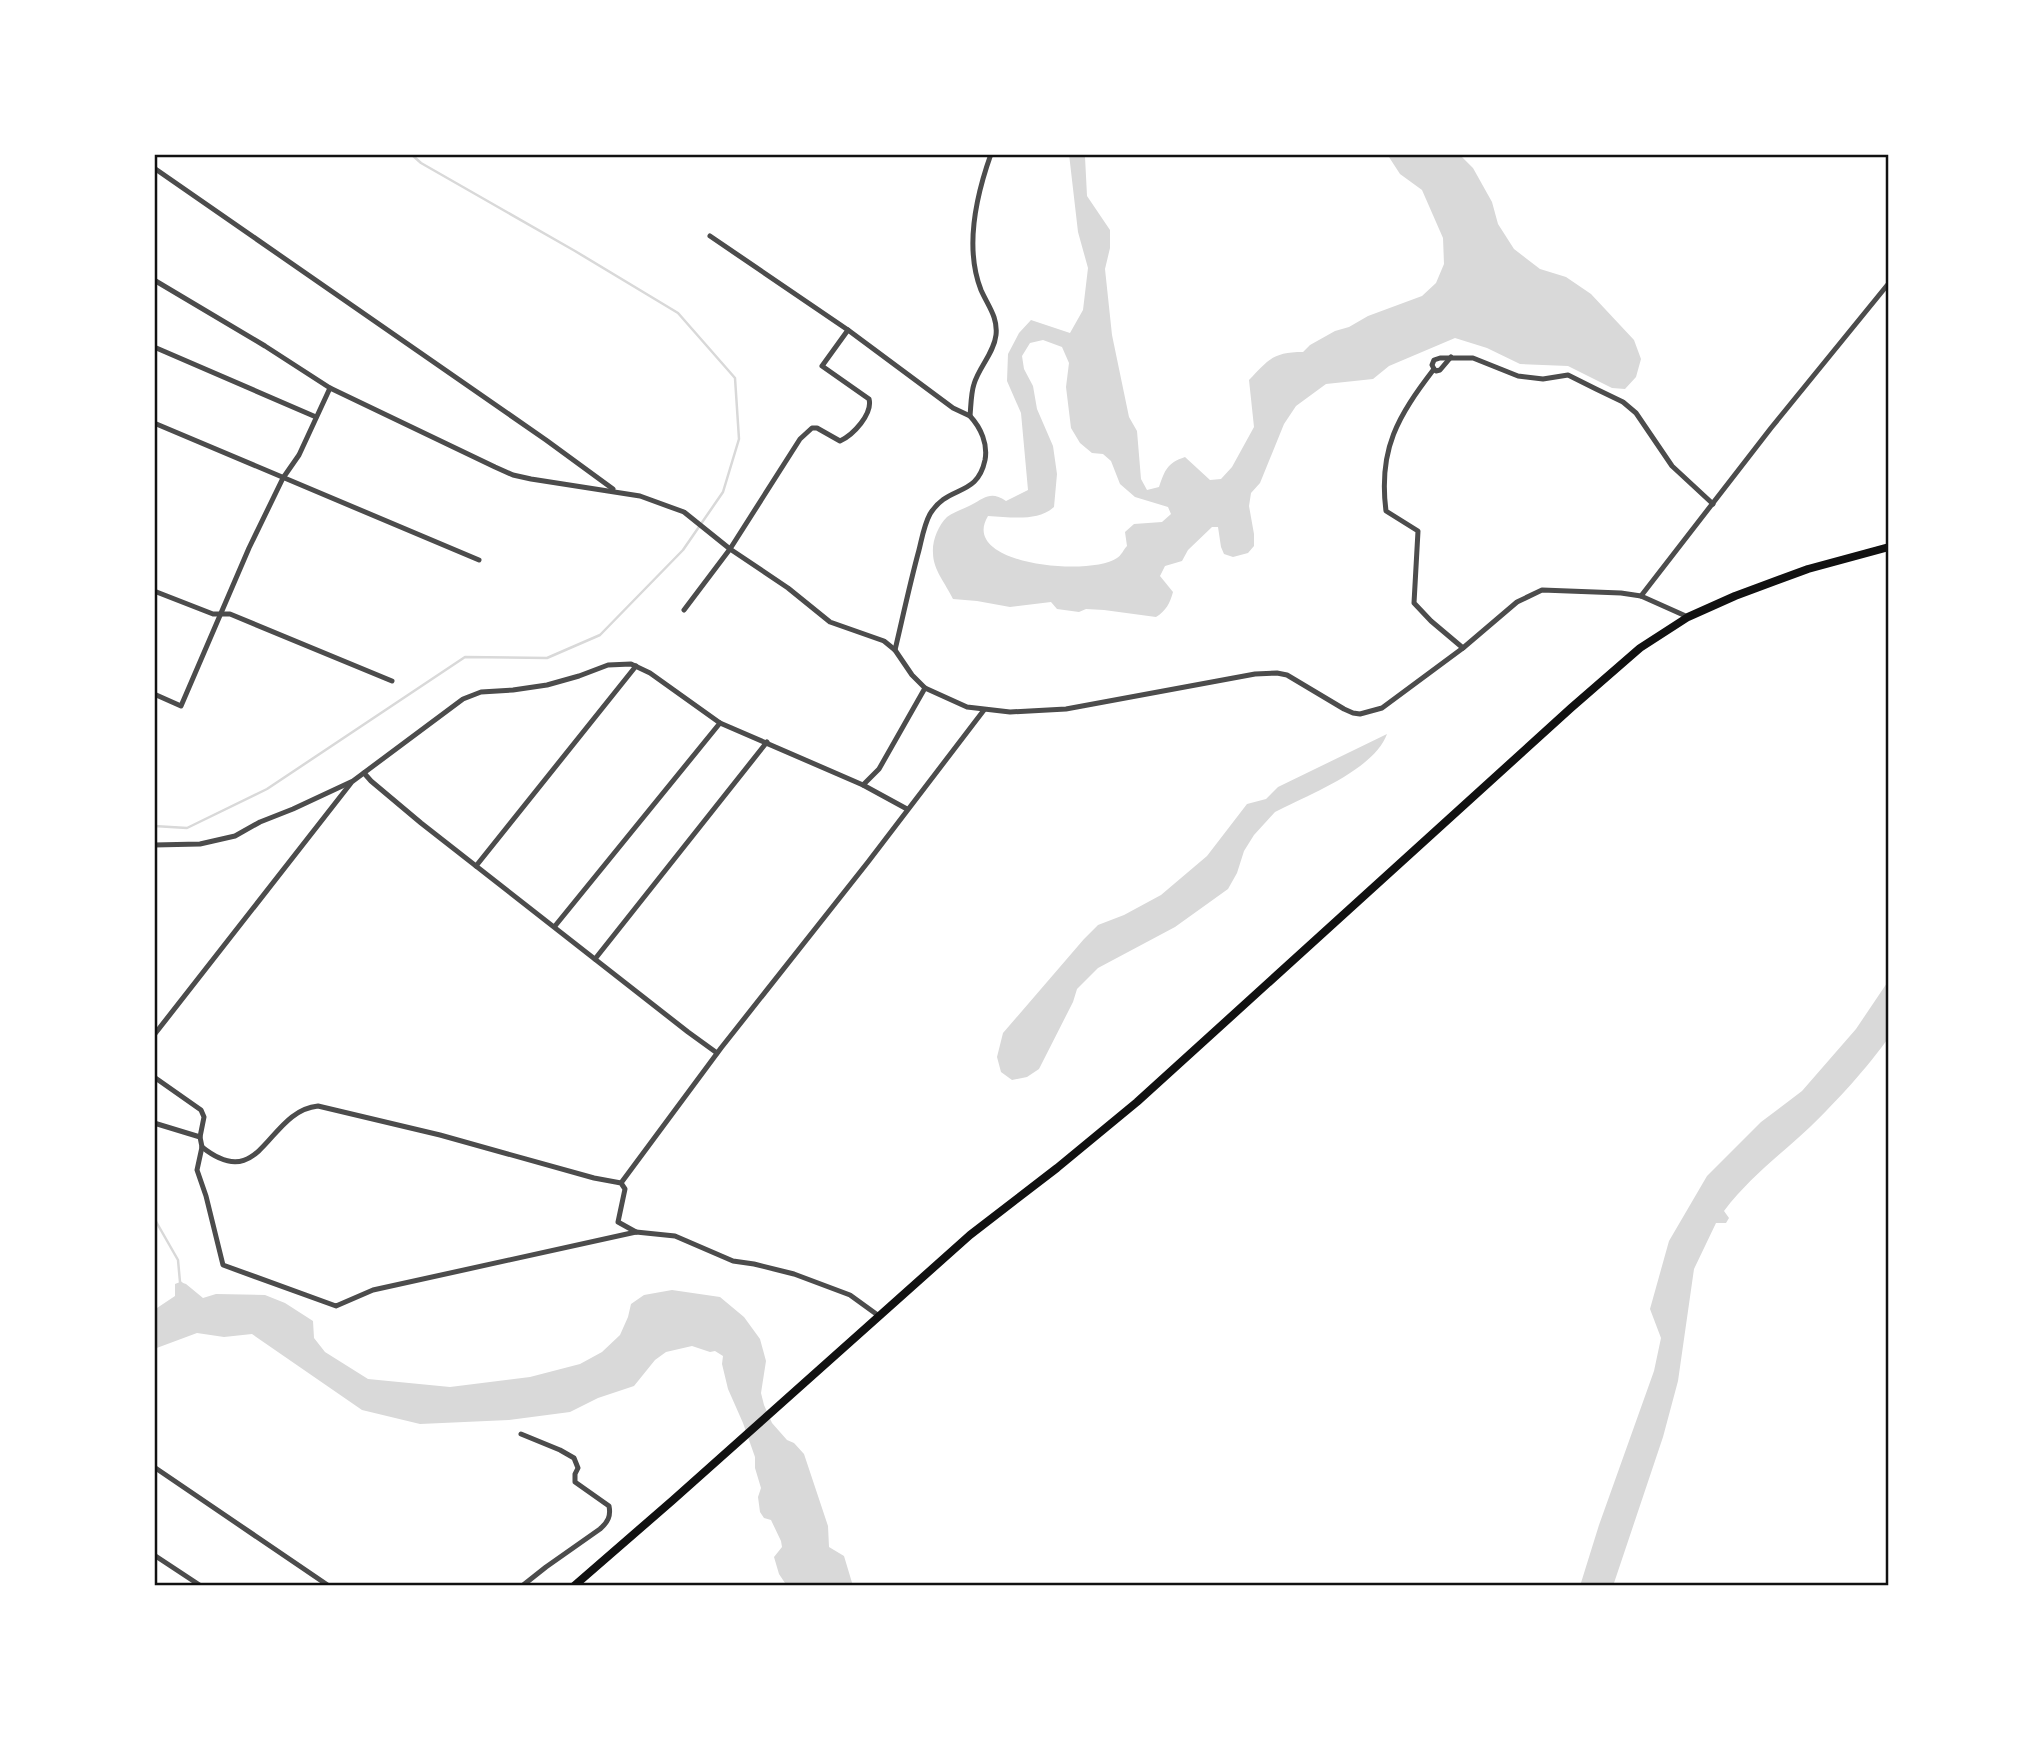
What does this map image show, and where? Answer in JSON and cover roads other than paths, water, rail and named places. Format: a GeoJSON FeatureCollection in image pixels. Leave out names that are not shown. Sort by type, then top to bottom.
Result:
{"type":"FeatureCollection","features":[{"type":"Feature","properties":{"kind":"main road"},"geometry":{"type":"LineString","coordinates":[[574,1586],[970,1235],[1137,1102],[1640,648],[1688,617],[1735,596],[1808,569],[1889,547]]}},
{"type":"Feature","properties":{"kind":"street"},"geometry":{"type":"LineString","coordinates":[[970,415],[974,383],[996,337],[996,323],[981,289],[973,251],[979,187],[991,154]]}},
{"type":"Feature","properties":{"kind":"street"},"geometry":{"type":"LineString","coordinates":[[154,168],[616,491]]}},
{"type":"Feature","properties":{"kind":"street"},"geometry":{"type":"LineString","coordinates":[[710,236],[848,330],[953,408],[970,415],[985,442],[985,460],[979,478],[972,485],[940,502],[928,518],[910,581],[895,650]]}},
{"type":"Feature","properties":{"kind":"street"},"geometry":{"type":"LineString","coordinates":[[154,280],[330,388],[513,475],[640,496],[684,512],[830,622],[884,641],[895,650],[912,675],[925,688],[957,703],[984,710],[1036,712],[1074,708],[1255,674],[1277,673],[1296,680],[1344,709],[1360,714],[1382,708],[1462,648],[1517,602],[1542,590],[1641,596],[1688,617]]}},
{"type":"Feature","properties":{"kind":"street"},"geometry":{"type":"LineString","coordinates":[[1641,596],[1889,283]]}},
{"type":"Feature","properties":{"kind":"street"},"geometry":{"type":"LineString","coordinates":[[684,610],[730,549],[800,439],[812,428],[817,428],[840,441],[850,436],[870,407],[869,399],[822,366],[848,330]]}},
{"type":"Feature","properties":{"kind":"street"},"geometry":{"type":"LineString","coordinates":[[154,347],[316,417]]}},
{"type":"Feature","properties":{"kind":"street"},"geometry":{"type":"LineString","coordinates":[[1462,648],[1415,603],[1418,531],[1386,511],[1383,489],[1386,457],[1393,430],[1412,397],[1434,369],[1434,360],[1451,357],[1473,358],[1518,376],[1543,380],[1568,375],[1623,402],[1636,414],[1672,466],[1713,504]]}},
{"type":"Feature","properties":{"kind":"street"},"geometry":{"type":"LineString","coordinates":[[154,694],[181,706],[248,548],[283,478],[299,455],[330,388]]}},
{"type":"Feature","properties":{"kind":"street"},"geometry":{"type":"LineString","coordinates":[[154,423],[478,560]]}},
{"type":"Feature","properties":{"kind":"street"},"geometry":{"type":"LineString","coordinates":[[154,591],[213,614],[230,614],[391,681]]}},
{"type":"Feature","properties":{"kind":"street"},"geometry":{"type":"LineString","coordinates":[[154,1035],[353,781],[463,699],[481,692],[547,685],[608,665],[624,663],[636,666],[720,723],[863,785],[907,809]]}},
{"type":"Feature","properties":{"kind":"street"},"geometry":{"type":"LineString","coordinates":[[476,866],[636,666]]}},
{"type":"Feature","properties":{"kind":"street"},"geometry":{"type":"LineString","coordinates":[[863,785],[879,769],[925,688]]}},
{"type":"Feature","properties":{"kind":"street"},"geometry":{"type":"LineString","coordinates":[[621,1183],[718,1053],[984,710]]}},
{"type":"Feature","properties":{"kind":"street"},"geometry":{"type":"LineString","coordinates":[[555,926],[720,723]]}},
{"type":"Feature","properties":{"kind":"street"},"geometry":{"type":"LineString","coordinates":[[595,959],[767,742]]}},
{"type":"Feature","properties":{"kind":"street"},"geometry":{"type":"LineString","coordinates":[[363,773],[476,866],[718,1053]]}},
{"type":"Feature","properties":{"kind":"street"},"geometry":{"type":"LineString","coordinates":[[154,845],[200,844],[235,836],[260,822],[353,781]]}},
{"type":"Feature","properties":{"kind":"street"},"geometry":{"type":"LineString","coordinates":[[154,1077],[201,1110],[204,1117],[197,1170],[223,1265],[336,1306],[373,1290],[636,1232],[675,1236],[733,1261],[794,1274],[843,1291],[879,1315]]}},
{"type":"Feature","properties":{"kind":"street"},"geometry":{"type":"LineString","coordinates":[[202,1147],[231,1163],[241,1162],[259,1150],[296,1113],[307,1107],[318,1106],[414,1128],[594,1178],[621,1183],[625,1189],[618,1222],[636,1232]]}},
{"type":"Feature","properties":{"kind":"street"},"geometry":{"type":"LineString","coordinates":[[154,1123],[200,1137]]}},
{"type":"Feature","properties":{"kind":"street"},"geometry":{"type":"LineString","coordinates":[[521,1434],[574,1458],[578,1468],[575,1482],[609,1506],[610,1512],[607,1522],[600,1529],[522,1586]]}},
{"type":"Feature","properties":{"kind":"street"},"geometry":{"type":"LineString","coordinates":[[154,1467],[329,1586]]}},
{"type":"Feature","properties":{"kind":"street"},"geometry":{"type":"LineString","coordinates":[[154,1555],[201,1586]]}},
{"type":"Feature","properties":{"kind":"waterway"},"geometry":{"type":"LineString","coordinates":[[154,826],[187,828],[267,789],[465,657],[547,658],[600,635],[683,550],[723,492],[739,439],[735,378],[678,313],[421,163],[411,154]]}},
{"type":"Feature","properties":{"kind":"waterway"},"geometry":{"type":"LineString","coordinates":[[154,1218],[178,1260],[182,1284]]}}]}
